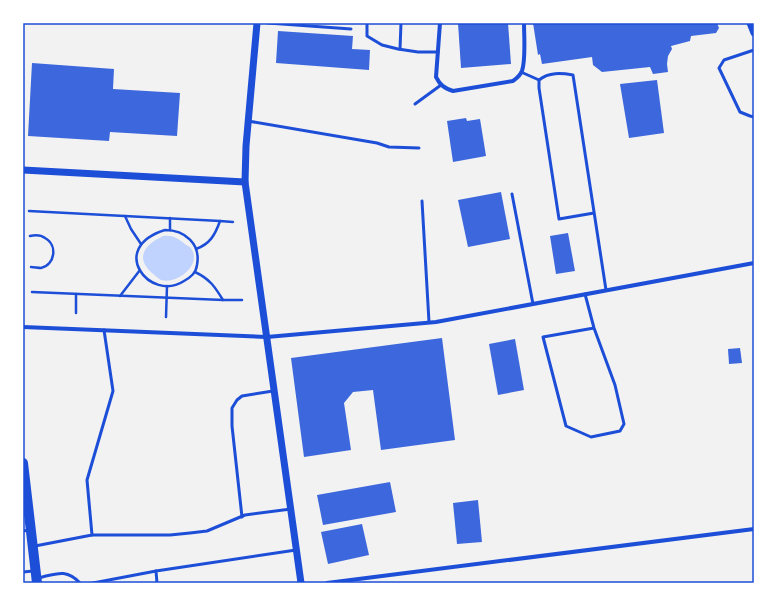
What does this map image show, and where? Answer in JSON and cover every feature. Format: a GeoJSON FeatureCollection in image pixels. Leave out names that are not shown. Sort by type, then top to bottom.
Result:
{"type":"FeatureCollection","features":[{"type":"Feature","properties":{"kind":"main road"},"geometry":{"type":"LineString","coordinates":[[23,463],[26,531],[32,546],[36,577]]}},
{"type":"Feature","properties":{"kind":"street"},"geometry":{"type":"LineString","coordinates":[[257,23],[246,146],[245,182],[301,583]]}},
{"type":"Feature","properties":{"kind":"street"},"geometry":{"type":"LineString","coordinates":[[440,23],[436,77],[441,85],[452,91],[513,81],[519,77],[524,46],[524,23]]}},
{"type":"Feature","properties":{"kind":"street"},"geometry":{"type":"LineString","coordinates":[[750,23],[754,33]]}},
{"type":"Feature","properties":{"kind":"street"},"geometry":{"type":"LineString","coordinates":[[23,170],[245,182]]}},
{"type":"Feature","properties":{"kind":"street"},"geometry":{"type":"LineString","coordinates":[[23,327],[267,337],[430,322],[754,263]]}},
{"type":"Feature","properties":{"kind":"street"},"geometry":{"type":"LineString","coordinates":[[327,583],[754,529]]}},
{"type":"Feature","properties":{"kind":"lane"},"geometry":{"type":"LineString","coordinates":[[268,23],[351,29]]}},
{"type":"Feature","properties":{"kind":"lane"},"geometry":{"type":"LineString","coordinates":[[367,23],[367,36],[382,45],[418,52],[438,52]]}},
{"type":"Feature","properties":{"kind":"lane"},"geometry":{"type":"LineString","coordinates":[[400,49],[401,23]]}},
{"type":"Feature","properties":{"kind":"lane"},"geometry":{"type":"LineString","coordinates":[[754,50],[724,60],[719,68],[740,112],[754,117]]}},
{"type":"Feature","properties":{"kind":"lane"},"geometry":{"type":"LineString","coordinates":[[521,72],[539,80]]}},
{"type":"Feature","properties":{"kind":"lane"},"geometry":{"type":"LineString","coordinates":[[539,80],[545,75],[560,73],[573,75],[606,290]]}},
{"type":"Feature","properties":{"kind":"lane"},"geometry":{"type":"LineString","coordinates":[[539,80],[559,219],[594,212]]}},
{"type":"Feature","properties":{"kind":"lane"},"geometry":{"type":"LineString","coordinates":[[415,104],[441,85]]}},
{"type":"Feature","properties":{"kind":"lane"},"geometry":{"type":"LineString","coordinates":[[248,122],[377,143],[389,148],[419,148]]}},
{"type":"Feature","properties":{"kind":"lane"},"geometry":{"type":"LineString","coordinates":[[512,194],[532,304]]}},
{"type":"Feature","properties":{"kind":"lane"},"geometry":{"type":"LineString","coordinates":[[422,201],[430,322]]}},
{"type":"Feature","properties":{"kind":"lane"},"geometry":{"type":"LineString","coordinates":[[586,294],[594,328],[615,385],[624,424],[620,431],[591,437],[566,426],[543,337],[594,328]]}},
{"type":"Feature","properties":{"kind":"lane"},"geometry":{"type":"LineString","coordinates":[[92,535],[87,480],[113,391],[104,330]]}},
{"type":"Feature","properties":{"kind":"lane"},"geometry":{"type":"LineString","coordinates":[[242,517],[232,426],[233,405],[242,396],[274,390]]}},
{"type":"Feature","properties":{"kind":"lane"},"geometry":{"type":"LineString","coordinates":[[32,546],[92,535],[170,535],[207,531],[242,517],[291,509]]}},
{"type":"Feature","properties":{"kind":"lane"},"geometry":{"type":"LineString","coordinates":[[93,583],[156,571],[297,550]]}},
{"type":"Feature","properties":{"kind":"lane"},"geometry":{"type":"LineString","coordinates":[[156,571],[157,583]]}},
{"type":"Feature","properties":{"kind":"lane"},"geometry":{"type":"LineString","coordinates":[[23,572],[36,577],[62,572],[74,576],[80,583]]}},
{"type":"Feature","properties":{"kind":"lane"},"geometry":{"type":"LineString","coordinates":[[118,579],[119,583]]}},
{"type":"Feature","properties":{"kind":"path"},"geometry":{"type":"LineString","coordinates":[[29,211],[233,222]]}},
{"type":"Feature","properties":{"kind":"path"},"geometry":{"type":"LineString","coordinates":[[125,216],[131,229],[141,244]]}},
{"type":"Feature","properties":{"kind":"path"},"geometry":{"type":"LineString","coordinates":[[170,218],[170,230]]}},
{"type":"Feature","properties":{"kind":"path"},"geometry":{"type":"LineString","coordinates":[[196,249],[209,243],[216,233],[220,221]]}},
{"type":"Feature","properties":{"kind":"path"},"geometry":{"type":"LineString","coordinates":[[170,230],[180,232],[187,237],[196,249],[198,261],[195,272],[181,283],[173,286],[167,286],[148,279],[137,265],[137,258],[138,250],[141,244],[156,233],[170,230]]}},
{"type":"Feature","properties":{"kind":"path"},"geometry":{"type":"LineString","coordinates":[[30,236],[45,238],[52,245],[54,250],[52,260],[49,263],[42,268],[31,267]]}},
{"type":"Feature","properties":{"kind":"path"},"geometry":{"type":"LineString","coordinates":[[120,296],[140,270]]}},
{"type":"Feature","properties":{"kind":"path"},"geometry":{"type":"LineString","coordinates":[[195,272],[202,275],[214,284],[223,300]]}},
{"type":"Feature","properties":{"kind":"path"},"geometry":{"type":"LineString","coordinates":[[166,317],[167,286]]}},
{"type":"Feature","properties":{"kind":"path"},"geometry":{"type":"LineString","coordinates":[[32,292],[242,300]]}},
{"type":"Feature","properties":{"kind":"path"},"geometry":{"type":"LineString","coordinates":[[76,294],[76,313]]}},
{"type":"Feature","properties":{"kind":"water"},"geometry":{"type":"Polygon","coordinates":[[[163,236],[170,236],[190,247],[194,260],[187,271],[181,276],[168,281],[161,280],[152,273],[144,262],[143,256],[147,247],[163,236]]]}},
{"type":"Feature","properties":{"kind":"building"},"geometry":{"type":"Polygon","coordinates":[[[458,23],[508,23],[511,64],[461,68],[458,23]]]}},
{"type":"Feature","properties":{"kind":"building"},"geometry":{"type":"Polygon","coordinates":[[[533,23],[717,23],[719,28],[716,33],[691,36],[690,41],[671,46],[672,49],[668,56],[667,64],[668,72],[653,74],[650,67],[602,72],[593,65],[592,57],[542,64],[540,54],[538,55],[533,23]]]}},
{"type":"Feature","properties":{"kind":"building"},"geometry":{"type":"Polygon","coordinates":[[[278,31],[353,36],[352,49],[370,50],[369,70],[276,63],[278,31]]]}},
{"type":"Feature","properties":{"kind":"building"},"geometry":{"type":"Polygon","coordinates":[[[32,63],[114,69],[113,89],[180,93],[177,136],[110,132],[109,141],[28,136],[32,63]]]}},
{"type":"Feature","properties":{"kind":"building"},"geometry":{"type":"Polygon","coordinates":[[[657,80],[664,133],[629,138],[620,84],[657,80]]]}},
{"type":"Feature","properties":{"kind":"building"},"geometry":{"type":"Polygon","coordinates":[[[466,118],[467,121],[480,119],[486,156],[453,162],[447,121],[466,118]]]}},
{"type":"Feature","properties":{"kind":"building"},"geometry":{"type":"Polygon","coordinates":[[[501,192],[510,239],[468,247],[458,200],[501,192]]]}},
{"type":"Feature","properties":{"kind":"building"},"geometry":{"type":"Polygon","coordinates":[[[568,233],[575,271],[556,274],[550,236],[568,233]]]}},
{"type":"Feature","properties":{"kind":"building"},"geometry":{"type":"Polygon","coordinates":[[[442,338],[455,440],[381,450],[373,390],[353,392],[344,403],[351,450],[304,457],[291,358],[442,338]]]}},
{"type":"Feature","properties":{"kind":"building"},"geometry":{"type":"Polygon","coordinates":[[[515,339],[524,390],[498,395],[489,344],[515,339]]]}},
{"type":"Feature","properties":{"kind":"building"},"geometry":{"type":"Polygon","coordinates":[[[740,348],[742,363],[729,364],[728,349],[740,348]]]}},
{"type":"Feature","properties":{"kind":"building"},"geometry":{"type":"Polygon","coordinates":[[[390,482],[396,512],[323,525],[317,495],[390,482]]]}},
{"type":"Feature","properties":{"kind":"building"},"geometry":{"type":"Polygon","coordinates":[[[478,500],[482,542],[457,544],[453,503],[478,500]]]}},
{"type":"Feature","properties":{"kind":"building"},"geometry":{"type":"Polygon","coordinates":[[[362,524],[369,555],[328,564],[321,532],[362,524]]]}}]}
